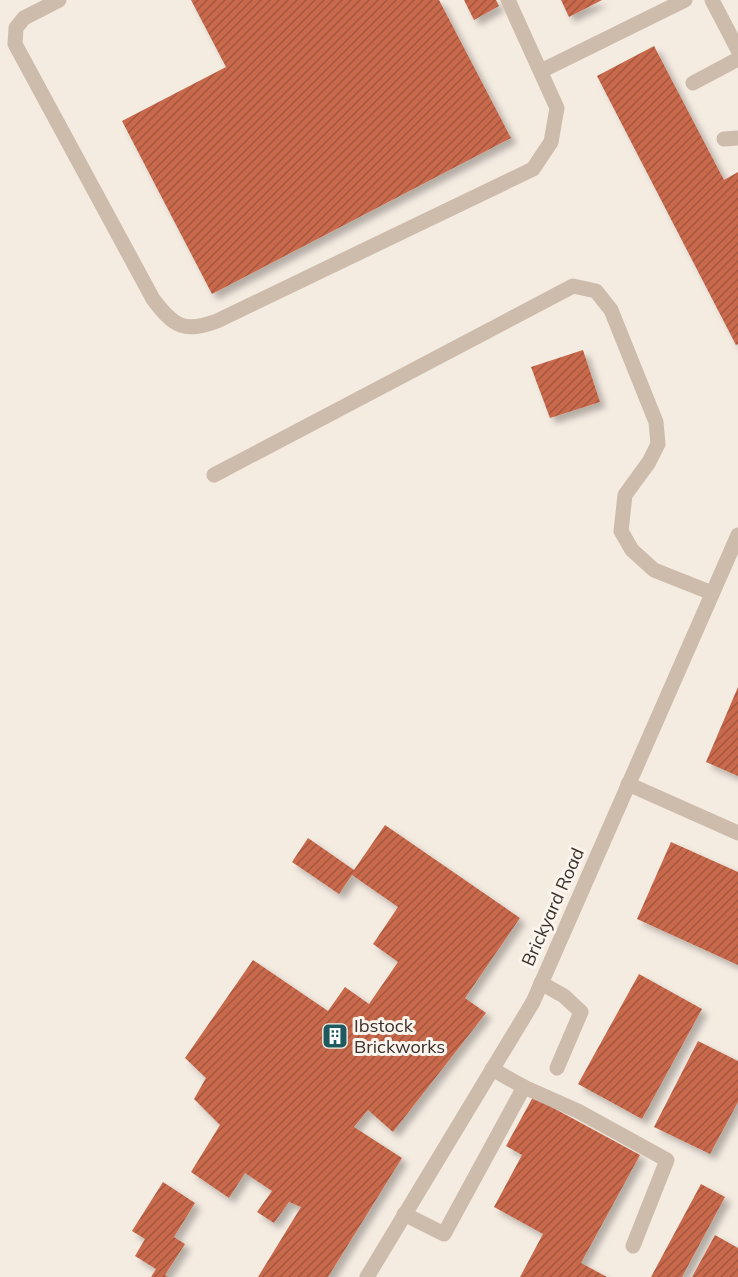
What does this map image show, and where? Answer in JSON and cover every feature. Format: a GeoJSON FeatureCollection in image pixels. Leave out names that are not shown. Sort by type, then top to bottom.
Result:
{"type":"FeatureCollection","features":[{"type":"Feature","properties":{"kind":"street"},"geometry":{"type":"LineString","coordinates":[[59,0],[24,18],[16,28],[15,45],[153,299],[165,315],[180,326],[197,328],[217,321],[533,169],[551,142],[557,108],[508,0]]}},
{"type":"Feature","properties":{"kind":"street"},"geometry":{"type":"LineString","coordinates":[[541,71],[685,0]]}},
{"type":"Feature","properties":{"kind":"street"},"geometry":{"type":"LineString","coordinates":[[712,0],[738,50]]}},
{"type":"Feature","properties":{"kind":"street"},"geometry":{"type":"LineString","coordinates":[[693,83],[738,59]]}},
{"type":"Feature","properties":{"kind":"street"},"geometry":{"type":"LineString","coordinates":[[214,475],[573,286],[596,291],[611,309],[656,422],[658,444],[649,462],[625,495],[621,531],[632,550],[654,570],[712,593]]}},
{"type":"Feature","properties":{"kind":"street","name":"Brickyard Road"},"geometry":{"type":"LineString","coordinates":[[367,1277],[532,1002],[738,535]]}},
{"type":"Feature","properties":{"kind":"street"},"geometry":{"type":"LineString","coordinates":[[628,784],[738,833]]}},
{"type":"Feature","properties":{"kind":"street"},"geometry":{"type":"LineString","coordinates":[[541,983],[564,996],[581,1012],[557,1068]]}},
{"type":"Feature","properties":{"kind":"street"},"geometry":{"type":"LineString","coordinates":[[492,1070],[578,1111],[667,1160],[633,1246]]}},
{"type":"Feature","properties":{"kind":"street"},"geometry":{"type":"LineString","coordinates":[[404,1214],[444,1234],[524,1087]]}},
{"type":"Feature","properties":{"kind":"building"},"geometry":{"type":"Polygon","coordinates":[[[191,0],[439,0],[511,138],[212,294],[122,121],[226,67],[191,0]]]}},
{"type":"Feature","properties":{"kind":"building"},"geometry":{"type":"Polygon","coordinates":[[[464,0],[496,0],[499,6],[474,20],[464,0]]]}},
{"type":"Feature","properties":{"kind":"building"},"geometry":{"type":"Polygon","coordinates":[[[561,0],[602,0],[569,17],[561,0]]]}},
{"type":"Feature","properties":{"kind":"building"},"geometry":{"type":"Polygon","coordinates":[[[654,46],[724,180],[738,172],[738,344],[736,345],[597,76],[654,46]]]}},
{"type":"Feature","properties":{"kind":"building"},"geometry":{"type":"Polygon","coordinates":[[[583,350],[600,402],[550,418],[531,367],[583,350]]]}},
{"type":"Feature","properties":{"kind":"building"},"geometry":{"type":"Polygon","coordinates":[[[738,687],[738,776],[706,762],[738,687]]]}},
{"type":"Feature","properties":{"kind":"building","name":"Ibstock Brickworks"},"geometry":{"type":"Polygon","coordinates":[[[385,825],[520,918],[465,998],[486,1013],[393,1132],[368,1110],[354,1127],[402,1158],[328,1277],[258,1277],[301,1207],[289,1202],[274,1223],[257,1212],[272,1191],[245,1173],[229,1198],[191,1172],[220,1125],[194,1099],[206,1078],[185,1058],[253,960],[328,1011],[345,987],[369,1004],[398,962],[373,944],[398,907],[352,875],[339,894],[292,862],[308,838],[354,870],[385,825]]]}},
{"type":"Feature","properties":{"kind":"building"},"geometry":{"type":"Polygon","coordinates":[[[671,842],[738,872],[738,965],[637,919],[671,842]]]}},
{"type":"Feature","properties":{"kind":"building"},"geometry":{"type":"Polygon","coordinates":[[[639,974],[702,1009],[642,1119],[578,1084],[639,974]]]}},
{"type":"Feature","properties":{"kind":"building"},"geometry":{"type":"Polygon","coordinates":[[[698,1041],[738,1061],[738,1102],[710,1154],[654,1127],[698,1041]]]}},
{"type":"Feature","properties":{"kind":"building"},"geometry":{"type":"Polygon","coordinates":[[[533,1097],[640,1155],[581,1263],[607,1277],[520,1277],[543,1234],[494,1207],[522,1155],[506,1146],[533,1097]]]}},
{"type":"Feature","properties":{"kind":"building"},"geometry":{"type":"Polygon","coordinates":[[[163,1182],[195,1203],[174,1237],[185,1244],[165,1275],[168,1277],[151,1277],[156,1269],[135,1256],[145,1239],[132,1231],[163,1182]]]}},
{"type":"Feature","properties":{"kind":"building"},"geometry":{"type":"Polygon","coordinates":[[[701,1184],[725,1197],[682,1277],[651,1277],[701,1184]]]}},
{"type":"Feature","properties":{"kind":"building"},"geometry":{"type":"Polygon","coordinates":[[[715,1235],[738,1248],[738,1277],[692,1277],[715,1235]]]}},
{"type":"Feature","properties":{"kind":"place","name":"Ibstock Brickworks"},"geometry":{"type":"Point","coordinates":[335,1036]}}]}
